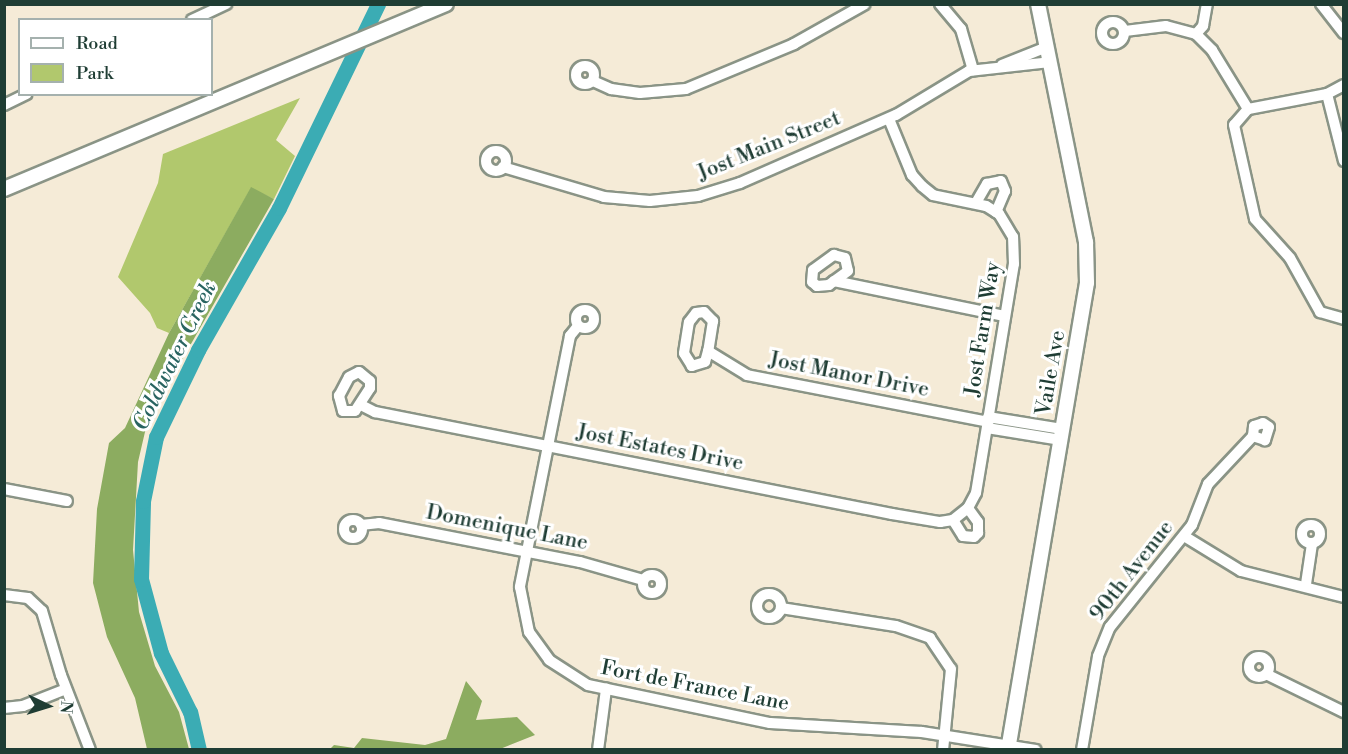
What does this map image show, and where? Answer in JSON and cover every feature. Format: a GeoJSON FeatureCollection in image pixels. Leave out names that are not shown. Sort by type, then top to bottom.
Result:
{"type":"FeatureCollection","features":[{"type":"Feature","properties":{"kind":"main road"},"geometry":{"type":"LineString","coordinates":[[4,189],[446,4]]}},
{"type":"Feature","properties":{"kind":"main road","name":"Vaile Ave"},"geometry":{"type":"LineString","coordinates":[[1008,747],[1087,283],[1086,242],[1038,4]]}},
{"type":"Feature","properties":{"kind":"street"},"geometry":{"type":"LineString","coordinates":[[195,18],[214,7],[226,4]]}},
{"type":"Feature","properties":{"kind":"street"},"geometry":{"type":"LineString","coordinates":[[592,81],[611,89],[640,93],[686,89],[795,44],[865,4]]}},
{"type":"Feature","properties":{"kind":"street"},"geometry":{"type":"LineString","coordinates":[[940,4],[952,9],[961,29],[973,70]]}},
{"type":"Feature","properties":{"kind":"street"},"geometry":{"type":"LineString","coordinates":[[1196,34],[1203,26],[1207,4]]}},
{"type":"Feature","properties":{"kind":"street"},"geometry":{"type":"LineString","coordinates":[[1321,4],[1344,33]]}},
{"type":"Feature","properties":{"kind":"street"},"geometry":{"type":"LineString","coordinates":[[1125,31],[1166,26],[1196,34],[1212,50],[1248,109]]}},
{"type":"Feature","properties":{"kind":"street","name":"Jost Main Street"},"geometry":{"type":"LineString","coordinates":[[1002,66],[1047,47]]}},
{"type":"Feature","properties":{"kind":"street","name":"Jost Main Street"},"geometry":{"type":"LineString","coordinates":[[503,167],[604,197],[682,199],[740,183],[889,119],[973,70],[1050,62]]}},
{"type":"Feature","properties":{"kind":"street"},"geometry":{"type":"LineString","coordinates":[[1342,319],[1320,312],[1290,258],[1251,210],[1234,125],[1248,109],[1327,94],[1344,85]]}},
{"type":"Feature","properties":{"kind":"street"},"geometry":{"type":"LineString","coordinates":[[1327,94],[1344,161]]}},
{"type":"Feature","properties":{"kind":"street"},"geometry":{"type":"LineString","coordinates":[[4,105],[23,96]]}},
{"type":"Feature","properties":{"kind":"street","name":"Jost Farm Way"},"geometry":{"type":"LineString","coordinates":[[889,119],[912,175],[922,186],[939,197],[977,201],[996,212],[1010,231],[1015,252],[988,422]]}},
{"type":"Feature","properties":{"kind":"street"},"geometry":{"type":"LineString","coordinates":[[977,201],[987,184],[1001,181],[1005,191],[996,212]]}},
{"type":"Feature","properties":{"kind":"street"},"geometry":{"type":"LineString","coordinates":[[834,281],[1004,316]]}},
{"type":"Feature","properties":{"kind":"street"},"geometry":{"type":"LineString","coordinates":[[696,313],[709,314],[713,321],[708,351],[699,366],[686,361],[684,353],[689,322],[696,313]]}},
{"type":"Feature","properties":{"kind":"street","name":"Fort de France Lane"},"geometry":{"type":"LineString","coordinates":[[578,326],[570,336],[520,587],[525,620],[533,640],[560,670],[606,689],[783,725],[945,735],[1036,750]]}},
{"type":"Feature","properties":{"kind":"street","name":"Jost Manor Drive"},"geometry":{"type":"LineString","coordinates":[[708,351],[747,375],[988,422],[1062,434]]}},
{"type":"Feature","properties":{"kind":"street","name":"Jost Estates Drive"},"geometry":{"type":"LineString","coordinates":[[361,405],[375,412],[921,520],[953,520]]}},
{"type":"Feature","properties":{"kind":"street"},"geometry":{"type":"LineString","coordinates":[[968,508],[978,522],[974,537],[963,536],[953,520],[968,508],[976,493],[988,422]]}},
{"type":"Feature","properties":{"kind":"street","name":"90th Avenue"},"geometry":{"type":"LineString","coordinates":[[1082,750],[1102,642],[1184,536],[1208,484],[1253,436]]}},
{"type":"Feature","properties":{"kind":"street"},"geometry":{"type":"LineString","coordinates":[[4,489],[67,501]]}},
{"type":"Feature","properties":{"kind":"street","name":"Domenique Lane"},"geometry":{"type":"LineString","coordinates":[[361,525],[379,523],[526,551],[643,580]]}},
{"type":"Feature","properties":{"kind":"street"},"geometry":{"type":"LineString","coordinates":[[1184,536],[1241,571],[1306,584],[1344,597]]}},
{"type":"Feature","properties":{"kind":"street"},"geometry":{"type":"LineString","coordinates":[[1306,584],[1312,544]]}},
{"type":"Feature","properties":{"kind":"street"},"geometry":{"type":"LineString","coordinates":[[4,595],[35,602],[42,611],[66,689],[90,750]]}},
{"type":"Feature","properties":{"kind":"street"},"geometry":{"type":"LineString","coordinates":[[781,608],[896,626],[930,638],[951,669],[943,750]]}},
{"type":"Feature","properties":{"kind":"street"},"geometry":{"type":"LineString","coordinates":[[1266,674],[1344,712]]}},
{"type":"Feature","properties":{"kind":"street"},"geometry":{"type":"LineString","coordinates":[[4,708],[23,706],[66,689]]}},
{"type":"Feature","properties":{"kind":"street"},"geometry":{"type":"LineString","coordinates":[[598,750],[606,689]]}},
{"type":"Feature","properties":{"kind":"green space"},"geometry":{"type":"Polygon","coordinates":[[[300,98],[276,140],[295,156],[274,199],[251,188],[169,333],[157,328],[150,313],[118,277],[158,183],[163,154],[300,98]]]}},
{"type":"Feature","properties":{"kind":"green space"},"geometry":{"type":"Polygon","coordinates":[[[251,187],[274,199],[148,419],[138,462],[133,550],[139,612],[155,666],[179,712],[189,749],[147,749],[135,698],[107,637],[93,583],[97,509],[109,443],[125,428],[169,333],[251,187]]]}},
{"type":"Feature","properties":{"kind":"green space"},"geometry":{"type":"Polygon","coordinates":[[[466,681],[482,701],[476,720],[517,717],[535,735],[500,749],[330,749],[334,745],[354,748],[362,738],[425,745],[446,739],[466,681]]]}},
{"type":"Feature","properties":{"kind":"waterway","name":"Coldwater Creek"},"geometry":{"type":"LineString","coordinates":[[199,750],[190,712],[161,653],[141,579],[143,501],[156,437],[198,350],[279,208],[378,4]]}}]}
